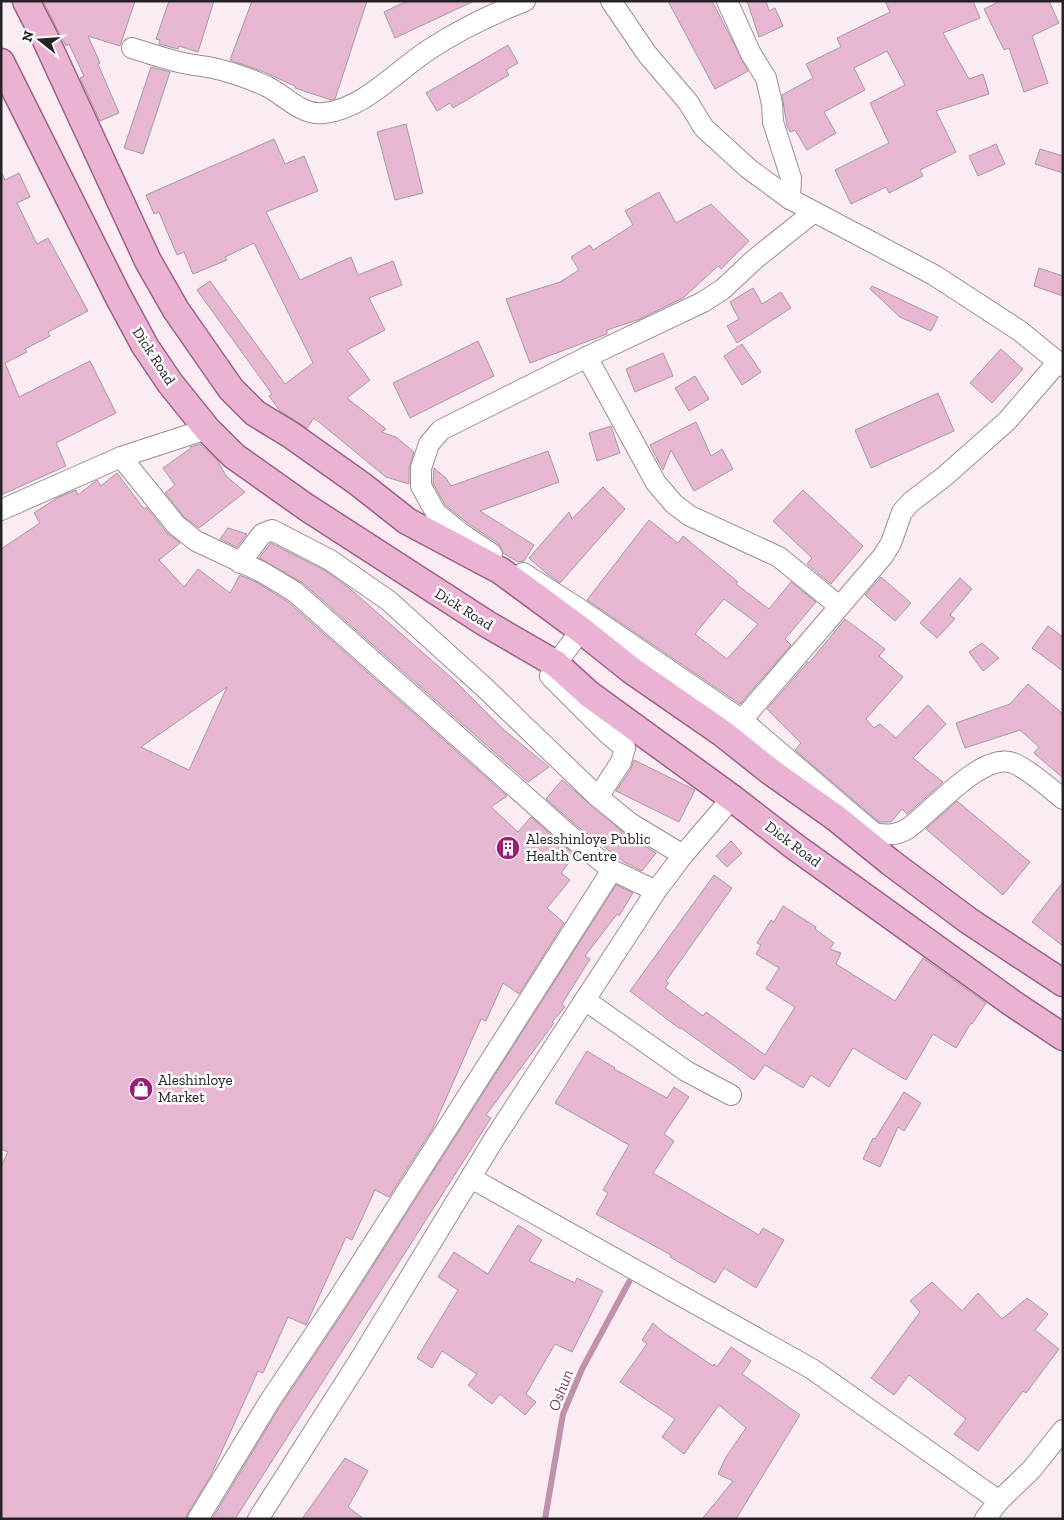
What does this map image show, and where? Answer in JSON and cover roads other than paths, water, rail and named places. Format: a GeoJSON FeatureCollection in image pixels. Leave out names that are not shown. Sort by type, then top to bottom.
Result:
{"type":"FeatureCollection","features":[{"type":"Feature","properties":{"kind":"main road"},"geometry":{"type":"LineString","coordinates":[[26,1],[148,261],[176,310],[231,389],[255,413],[360,484],[408,521],[501,572],[581,630],[631,670],[722,733],[771,772],[836,818],[890,862],[969,921],[1063,983]]}},
{"type":"Feature","properties":{"kind":"main road","name":"Dick Road"},"geometry":{"type":"LineString","coordinates":[[1,62],[109,279],[145,346],[170,383],[207,429],[234,456],[306,507],[487,624],[556,664],[589,694],[732,798],[794,846],[1012,1003],[1063,1037]]}},
{"type":"Feature","properties":{"kind":"street"},"geometry":{"type":"LineString","coordinates":[[611,1],[648,54],[688,102],[704,128],[749,169],[790,199],[934,275],[1020,331],[1061,364],[1006,421],[945,476],[911,502],[902,512],[891,543],[883,556],[742,720]]}},
{"type":"Feature","properties":{"kind":"street"},"geometry":{"type":"LineString","coordinates":[[727,1],[751,54],[766,78],[772,104],[773,122],[791,178],[790,199]]}},
{"type":"Feature","properties":{"kind":"street"},"geometry":{"type":"LineString","coordinates":[[132,48],[183,63],[237,75],[281,94],[303,110],[323,114],[365,98],[430,49],[515,3]]}},
{"type":"Feature","properties":{"kind":"street"},"geometry":{"type":"LineString","coordinates":[[814,212],[723,289],[703,302],[587,357],[441,430],[429,444],[421,468],[421,486],[436,513],[462,534],[578,608],[742,720],[874,833],[889,836],[906,830],[952,789],[992,763],[1005,761],[1014,763],[1048,786],[1063,799]]}},
{"type":"Feature","properties":{"kind":"street"},"geometry":{"type":"LineString","coordinates":[[587,357],[656,483],[674,504],[690,516],[779,557],[840,606]]}},
{"type":"Feature","properties":{"kind":"street"},"geometry":{"type":"LineString","coordinates":[[1,510],[121,457],[207,429]]}},
{"type":"Feature","properties":{"kind":"street"},"geometry":{"type":"LineString","coordinates":[[121,457],[176,525],[196,541],[262,572],[295,592],[563,830],[612,870],[656,891]]}},
{"type":"Feature","properties":{"kind":"street"},"geometry":{"type":"LineString","coordinates":[[240,563],[262,534],[272,530],[330,560],[397,609],[485,688],[598,797],[630,823],[683,855]]}},
{"type":"Feature","properties":{"kind":"street"},"geometry":{"type":"LineString","coordinates":[[581,630],[556,664],[550,676],[608,734],[625,748],[621,762],[598,797]]}},
{"type":"Feature","properties":{"kind":"street"},"geometry":{"type":"LineString","coordinates":[[258,1519],[359,1361],[471,1178],[656,891],[683,855],[732,798]]}},
{"type":"Feature","properties":{"kind":"street"},"geometry":{"type":"LineString","coordinates":[[198,1519],[269,1402],[340,1296],[612,870]]}},
{"type":"Feature","properties":{"kind":"street"},"geometry":{"type":"LineString","coordinates":[[585,1000],[686,1071],[731,1095]]}},
{"type":"Feature","properties":{"kind":"street"},"geometry":{"type":"LineString","coordinates":[[471,1178],[812,1369],[999,1501]]}},
{"type":"Feature","properties":{"kind":"street"},"geometry":{"type":"LineString","coordinates":[[985,1519],[999,1501],[1032,1469],[1063,1430]]}},
{"type":"Feature","properties":{"kind":"waterway","name":"Oshun"},"geometry":{"type":"LineString","coordinates":[[545,1519],[563,1414],[582,1369],[629,1282]]}},
{"type":"Feature","properties":{"kind":"place","name":"Alesshinloye Public Health Centre"},"geometry":{"type":"Point","coordinates":[508,848]}},
{"type":"Feature","properties":{"kind":"place","name":"Aleshinloye Market"},"geometry":{"type":"Point","coordinates":[141,1089]}}]}
